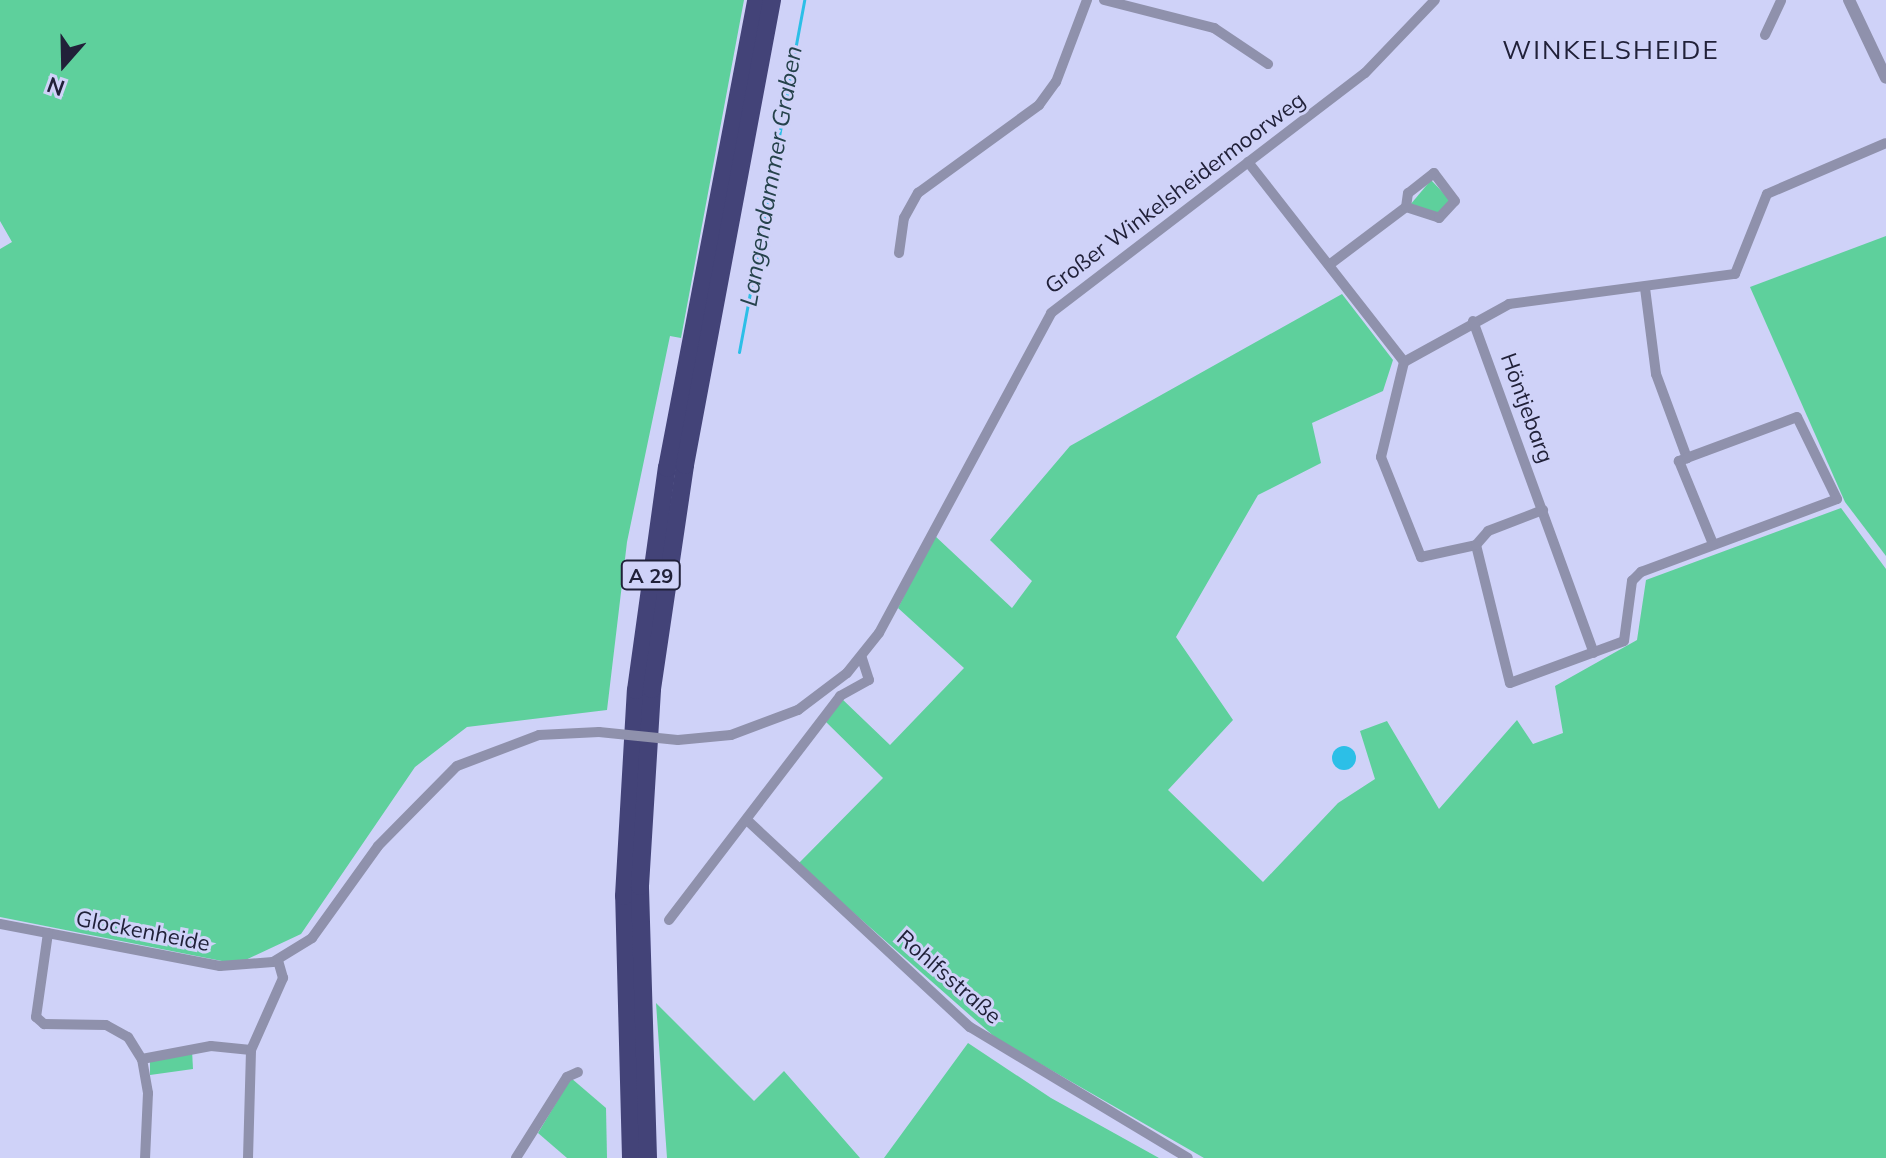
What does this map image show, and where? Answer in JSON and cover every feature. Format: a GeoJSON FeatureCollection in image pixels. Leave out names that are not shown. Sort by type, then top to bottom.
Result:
{"type":"FeatureCollection","features":[{"type":"Feature","properties":{"kind":"highway","name":"A 29"},"geometry":{"type":"LineString","coordinates":[[631,1158],[624,896],[636,690],[667,468],[756,0]]}},
{"type":"Feature","properties":{"kind":"highway","name":"A 29"},"geometry":{"type":"LineString","coordinates":[[648,1158],[640,886],[652,689],[685,465],[772,0]]}},
{"type":"Feature","properties":{"kind":"street"},"geometry":{"type":"LineString","coordinates":[[899,253],[904,218],[918,193],[1048,93],[1087,0]]}},
{"type":"Feature","properties":{"kind":"street"},"geometry":{"type":"LineString","coordinates":[[1104,0],[1214,28],[1268,64]]}},
{"type":"Feature","properties":{"kind":"street","name":"Großer Winkelsheidermoorweg"},"geometry":{"type":"LineString","coordinates":[[278,960],[312,938],[378,846],[457,766],[539,735],[599,732],[678,740],[731,735],[798,710],[862,658],[1051,313],[1365,73],[1435,0]]}},
{"type":"Feature","properties":{"kind":"street"},"geometry":{"type":"LineString","coordinates":[[1765,35],[1781,0]]}},
{"type":"Feature","properties":{"kind":"street"},"geometry":{"type":"LineString","coordinates":[[1849,0],[1886,78]]}},
{"type":"Feature","properties":{"kind":"street"},"geometry":{"type":"LineString","coordinates":[[1543,510],[1488,531],[1476,545],[1431,557],[1417,553],[1381,457],[1404,362],[1473,321],[1509,304],[1735,274],[1767,194],[1886,143]]}},
{"type":"Feature","properties":{"kind":"street"},"geometry":{"type":"LineString","coordinates":[[1248,162],[1404,362]]}},
{"type":"Feature","properties":{"kind":"street"},"geometry":{"type":"LineString","coordinates":[[1329,265],[1406,207],[1408,193],[1434,173],[1455,201],[1439,218],[1406,207]]}},
{"type":"Feature","properties":{"kind":"street"},"geometry":{"type":"LineString","coordinates":[[1645,288],[1656,374],[1687,458]]}},
{"type":"Feature","properties":{"kind":"street","name":"Höntjebarg"},"geometry":{"type":"LineString","coordinates":[[1473,321],[1594,653]]}},
{"type":"Feature","properties":{"kind":"street"},"geometry":{"type":"LineString","coordinates":[[1476,545],[1510,683],[1594,653],[1628,635],[1632,581],[1641,572],[1837,499],[1797,417],[1679,461],[1713,544]]}},
{"type":"Feature","properties":{"kind":"street","name":"Großer Winkelsheidermoorweg"},"geometry":{"type":"LineString","coordinates":[[669,920],[748,821],[840,696],[869,680],[862,658]]}},
{"type":"Feature","properties":{"kind":"street","name":"Rohlfsstraße"},"geometry":{"type":"LineString","coordinates":[[748,821],[970,1027],[1188,1158]]}},
{"type":"Feature","properties":{"kind":"street","name":"Glockenheide"},"geometry":{"type":"LineString","coordinates":[[0,924],[220,966],[278,960]]}},
{"type":"Feature","properties":{"kind":"street"},"geometry":{"type":"LineString","coordinates":[[48,933],[39,1021],[106,1025],[128,1037],[142,1059],[145,1158]]}},
{"type":"Feature","properties":{"kind":"street"},"geometry":{"type":"LineString","coordinates":[[248,1158],[251,1050],[283,978],[278,960]]}},
{"type":"Feature","properties":{"kind":"street"},"geometry":{"type":"LineString","coordinates":[[142,1059],[211,1046],[251,1050]]}},
{"type":"Feature","properties":{"kind":"street"},"geometry":{"type":"LineString","coordinates":[[516,1158],[567,1077],[578,1072]]}},
{"type":"Feature","properties":{"kind":"green space"},"geometry":{"type":"Polygon","coordinates":[[[0,0],[744,0],[681,338],[670,336],[627,542],[607,710],[467,727],[415,767],[301,934],[237,964],[0,917],[0,249],[12,242],[0,221],[0,0]]]}},
{"type":"Feature","properties":{"kind":"green space"},"geometry":{"type":"Polygon","coordinates":[[[1431,180],[1451,201],[1438,213],[1410,205],[1431,180]]]}},
{"type":"Feature","properties":{"kind":"green space"},"geometry":{"type":"Polygon","coordinates":[[[1886,236],[1886,556],[1845,502],[1750,287],[1886,236]]]}},
{"type":"Feature","properties":{"kind":"green space"},"geometry":{"type":"Polygon","coordinates":[[[1342,294],[1393,360],[1383,391],[1312,423],[1321,463],[1258,495],[1176,637],[1233,720],[1168,790],[1263,882],[1338,803],[1375,779],[1360,731],[1387,721],[1439,809],[1517,720],[1533,744],[1563,733],[1555,686],[1637,640],[1646,580],[1841,508],[1886,569],[1886,1158],[1204,1158],[997,1039],[798,864],[883,778],[825,721],[841,698],[890,745],[964,668],[898,608],[934,535],[1012,608],[1032,581],[990,540],[1070,446],[1342,294]]]}},
{"type":"Feature","properties":{"kind":"green space"},"geometry":{"type":"Polygon","coordinates":[[[656,1003],[754,1101],[784,1071],[860,1158],[667,1158],[656,1003]]]}},
{"type":"Feature","properties":{"kind":"green space"},"geometry":{"type":"Polygon","coordinates":[[[968,1043],[1051,1098],[1159,1158],[884,1158],[968,1043]]]}},
{"type":"Feature","properties":{"kind":"green space"},"geometry":{"type":"Polygon","coordinates":[[[192,1050],[193,1069],[150,1075],[150,1060],[192,1050]]]}},
{"type":"Feature","properties":{"kind":"green space"},"geometry":{"type":"Polygon","coordinates":[[[571,1078],[606,1108],[607,1158],[567,1158],[538,1133],[571,1078]]]}},
{"type":"Feature","properties":{"kind":"water"},"geometry":{"type":"Polygon","coordinates":[[[1344,746],[1353,749],[1356,758],[1353,767],[1344,770],[1335,767],[1332,758],[1335,749],[1344,746]]]}},
{"type":"Feature","properties":{"kind":"waterway","name":"Langendammer Graben"},"geometry":{"type":"LineString","coordinates":[[739,352],[804,0]]}},
{"type":"Feature","properties":{"kind":"district","name":"WINKELSHEIDE"},"geometry":{"type":"Point","coordinates":[1611,50]}}]}
